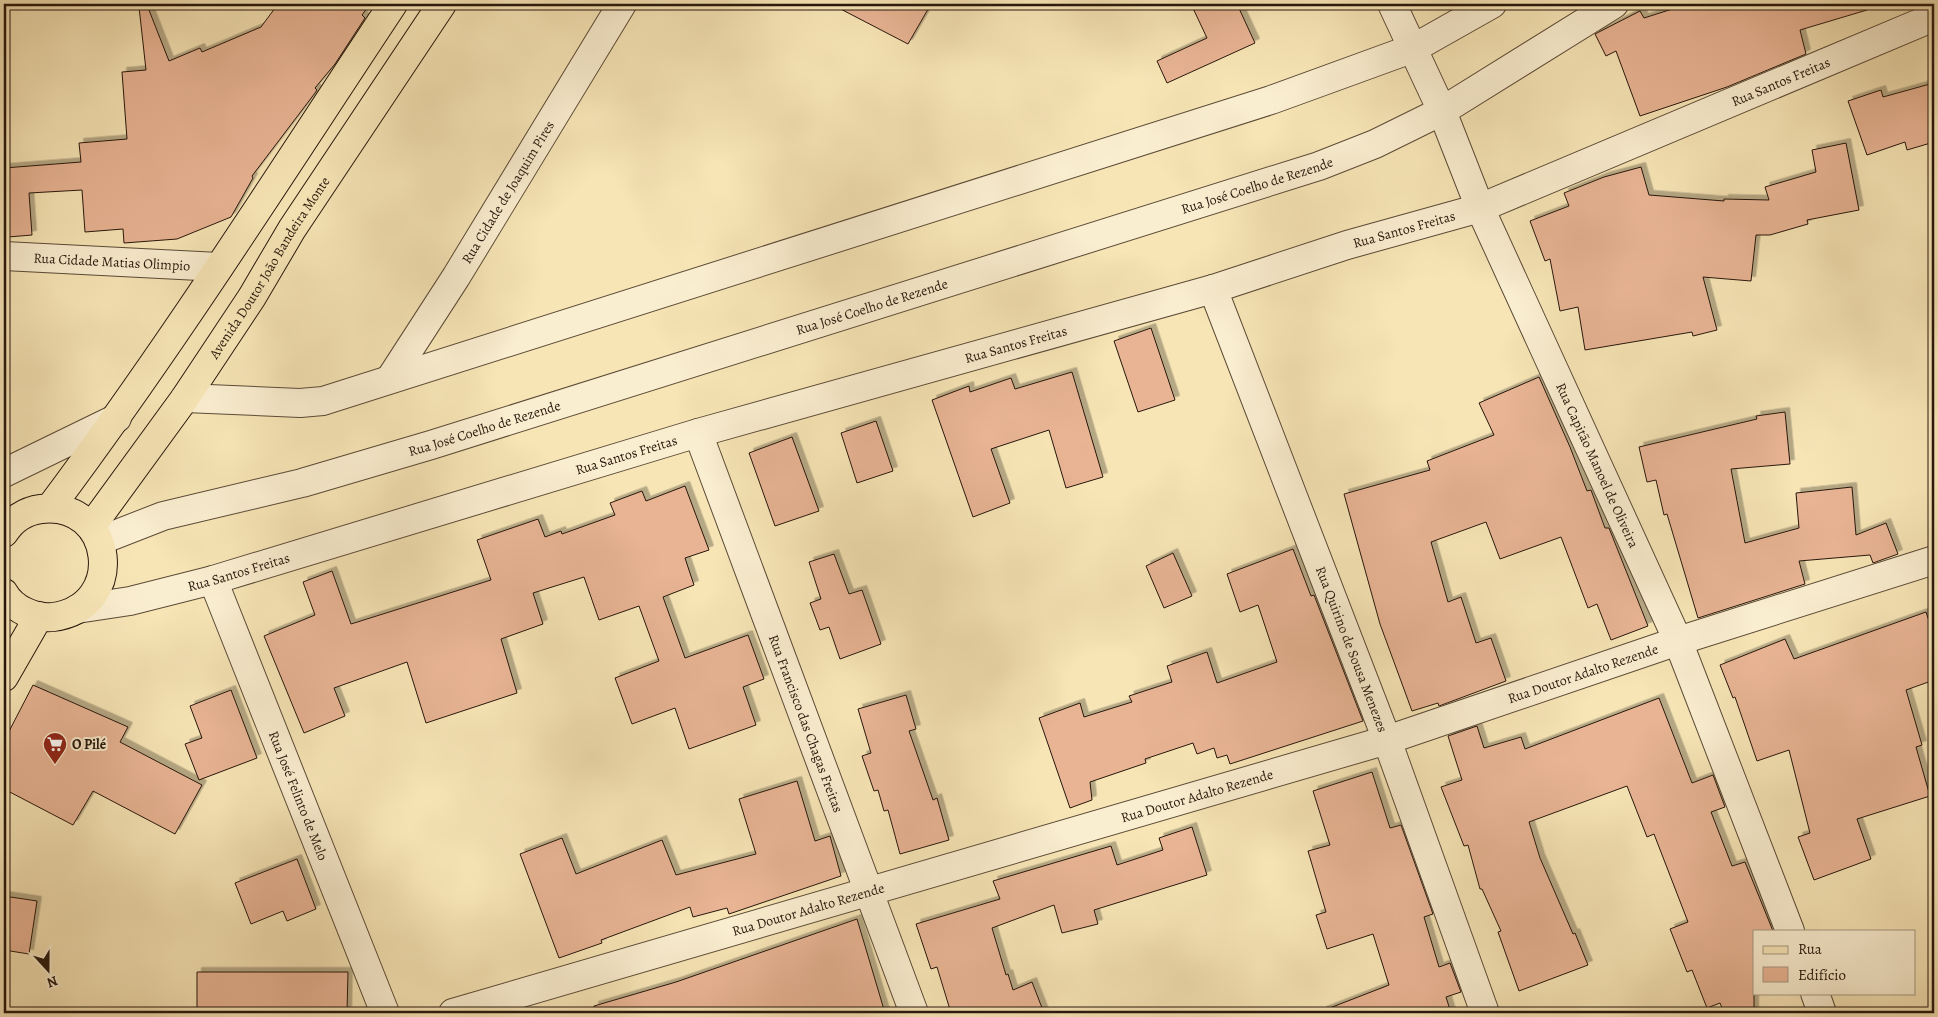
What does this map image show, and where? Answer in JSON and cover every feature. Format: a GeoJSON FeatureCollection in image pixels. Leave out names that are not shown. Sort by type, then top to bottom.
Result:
{"type":"FeatureCollection","features":[{"type":"Feature","properties":{"kind":"main road"},"geometry":{"type":"LineString","coordinates":[[50,508],[173,339],[218,267],[393,4]]}},
{"type":"Feature","properties":{"kind":"main road","name":"Avenida Doutor João Bandeira Monte"},"geometry":{"type":"LineString","coordinates":[[95,534],[252,297],[292,229],[442,4]]}},
{"type":"Feature","properties":{"kind":"main road"},"geometry":{"type":"LineString","coordinates":[[4,533],[20,516],[35,510],[50,508],[70,512],[95,534],[103,556],[103,572],[98,586],[90,599],[77,610],[63,615],[39,616],[18,608],[5,597]]}},
{"type":"Feature","properties":{"kind":"main road"},"geometry":{"type":"LineString","coordinates":[[4,676],[39,616]]}},
{"type":"Feature","properties":{"kind":"street","name":"Rua Cidade de Joaquim Pires"},"geometry":{"type":"LineString","coordinates":[[390,379],[456,277],[622,4]]}},
{"type":"Feature","properties":{"kind":"street","name":"Rua Capitão Manoel de Oliveira"},"geometry":{"type":"LineString","coordinates":[[1392,4],[1442,111],[1480,208],[1678,641],[1790,930]]}},
{"type":"Feature","properties":{"kind":"street"},"geometry":{"type":"LineString","coordinates":[[185,398],[300,403],[323,401],[1271,100],[1414,48],[1492,4]]}},
{"type":"Feature","properties":{"kind":"street","name":"Rua José Coelho de Rezende"},"geometry":{"type":"LineString","coordinates":[[95,534],[302,483],[1319,166],[1375,144],[1442,111],[1614,4]]}},
{"type":"Feature","properties":{"kind":"street","name":"Rua Santos Freitas"},"geometry":{"type":"LineString","coordinates":[[77,610],[130,601],[213,580],[698,434],[1214,288],[1347,246],[1480,208],[1934,17]]}},
{"type":"Feature","properties":{"kind":"street","name":"Rua Cidade Matias Olimpio"},"geometry":{"type":"LineString","coordinates":[[4,256],[218,267]]}},
{"type":"Feature","properties":{"kind":"street","name":"Rua Quirino de Sousa Menezes"},"geometry":{"type":"LineString","coordinates":[[1214,288],[1387,740],[1485,1013]]}},
{"type":"Feature","properties":{"kind":"street"},"geometry":{"type":"LineString","coordinates":[[4,474],[117,418]]}},
{"type":"Feature","properties":{"kind":"street","name":"Rua Francisco das Chagas Freitas"},"geometry":{"type":"LineString","coordinates":[[698,434],[914,1013]]}},
{"type":"Feature","properties":{"kind":"street","name":"Rua Doutor Adalto Rezende"},"geometry":{"type":"LineString","coordinates":[[453,1013],[1387,740],[1678,641],[1934,560]]}},
{"type":"Feature","properties":{"kind":"street","name":"Rua José Felinto de Melo"},"geometry":{"type":"LineString","coordinates":[[213,580],[385,1013]]}},
{"type":"Feature","properties":{"kind":"street"},"geometry":{"type":"LineString","coordinates":[[1815,994],[1822,1013]]}},
{"type":"Feature","properties":{"kind":"building"},"geometry":{"type":"Polygon","coordinates":[[[278,4],[370,4],[362,15],[365,18],[335,64],[315,88],[317,90],[315,93],[252,176],[253,178],[231,217],[177,239],[124,243],[123,229],[85,232],[82,190],[29,193],[32,235],[8,237],[4,168],[81,162],[79,143],[127,139],[122,72],[146,70],[139,7],[147,5],[169,61],[200,48],[202,52],[261,27],[278,4]]]}},
{"type":"Feature","properties":{"kind":"building"},"geometry":{"type":"Polygon","coordinates":[[[831,4],[931,4],[908,44],[831,4]]]}},
{"type":"Feature","properties":{"kind":"building"},"geometry":{"type":"Polygon","coordinates":[[[1191,4],[1237,4],[1255,43],[1167,83],[1157,61],[1207,38],[1191,4]]]}},
{"type":"Feature","properties":{"kind":"building"},"geometry":{"type":"Polygon","coordinates":[[[1688,4],[1866,4],[1867,10],[1800,30],[1806,54],[1727,87],[1640,116],[1616,51],[1606,56],[1595,34],[1640,11],[1644,18],[1688,4]]]}},
{"type":"Feature","properties":{"kind":"building"},"geometry":{"type":"Polygon","coordinates":[[[1930,84],[1934,99],[1934,142],[1907,150],[1905,142],[1867,155],[1848,101],[1881,90],[1883,97],[1930,84]]]}},
{"type":"Feature","properties":{"kind":"building"},"geometry":{"type":"Polygon","coordinates":[[[1846,143],[1859,210],[1807,220],[1808,224],[1770,235],[1756,235],[1751,281],[1703,277],[1717,330],[1693,336],[1692,332],[1585,350],[1578,307],[1560,311],[1550,259],[1545,261],[1530,221],[1569,206],[1564,193],[1604,177],[1641,167],[1649,195],[1724,201],[1724,199],[1769,200],[1765,187],[1816,172],[1812,150],[1846,143]]]}},
{"type":"Feature","properties":{"kind":"building"},"geometry":{"type":"Polygon","coordinates":[[[1151,328],[1175,400],[1138,412],[1114,341],[1151,328]]]}},
{"type":"Feature","properties":{"kind":"building"},"geometry":{"type":"Polygon","coordinates":[[[1072,372],[1103,477],[1066,488],[1049,430],[991,449],[1010,503],[973,517],[932,400],[969,386],[970,392],[1011,378],[1015,389],[1072,372]]]}},
{"type":"Feature","properties":{"kind":"building"},"geometry":{"type":"Polygon","coordinates":[[[1539,377],[1587,491],[1591,490],[1605,528],[1609,528],[1648,626],[1611,640],[1597,604],[1588,608],[1561,537],[1500,559],[1486,522],[1431,542],[1448,602],[1461,597],[1476,643],[1491,638],[1506,681],[1439,706],[1438,703],[1412,711],[1380,624],[1344,494],[1430,470],[1427,461],[1494,435],[1479,403],[1539,377]]]}},
{"type":"Feature","properties":{"kind":"building"},"geometry":{"type":"Polygon","coordinates":[[[1785,412],[1790,464],[1731,469],[1745,543],[1799,528],[1796,493],[1852,487],[1856,535],[1886,523],[1898,554],[1873,563],[1870,555],[1799,561],[1805,584],[1698,618],[1667,514],[1664,515],[1656,480],[1647,482],[1639,447],[1757,419],[1756,416],[1785,412]]]}},
{"type":"Feature","properties":{"kind":"building"},"geometry":{"type":"Polygon","coordinates":[[[876,421],[893,471],[857,483],[841,433],[876,421]]]}},
{"type":"Feature","properties":{"kind":"building"},"geometry":{"type":"Polygon","coordinates":[[[792,437],[819,511],[775,526],[749,453],[792,437]]]}},
{"type":"Feature","properties":{"kind":"building"},"geometry":{"type":"Polygon","coordinates":[[[685,486],[709,550],[685,558],[694,585],[663,597],[685,658],[748,635],[764,679],[743,687],[756,725],[689,749],[675,708],[632,724],[615,678],[659,661],[639,606],[599,620],[584,577],[533,593],[543,624],[501,639],[517,693],[426,723],[407,662],[334,688],[345,716],[304,733],[264,636],[315,615],[303,582],[332,571],[351,624],[491,580],[477,540],[538,519],[545,537],[561,531],[562,534],[615,515],[610,503],[642,491],[646,501],[685,486]]]}},
{"type":"Feature","properties":{"kind":"building"},"geometry":{"type":"Polygon","coordinates":[[[1293,549],[1311,596],[1314,595],[1363,721],[1230,764],[1227,755],[1217,758],[1214,748],[1197,754],[1193,743],[1145,759],[1146,763],[1090,782],[1092,800],[1070,808],[1039,718],[1080,703],[1084,717],[1132,702],[1129,696],[1172,682],[1167,666],[1207,652],[1217,683],[1277,662],[1258,605],[1240,612],[1227,574],[1293,549]]]}},
{"type":"Feature","properties":{"kind":"building"},"geometry":{"type":"Polygon","coordinates":[[[1173,553],[1192,596],[1164,608],[1146,566],[1173,553]]]}},
{"type":"Feature","properties":{"kind":"building"},"geometry":{"type":"Polygon","coordinates":[[[834,554],[849,594],[862,590],[881,644],[840,659],[829,627],[820,630],[810,603],[821,599],[809,562],[834,554]]]}},
{"type":"Feature","properties":{"kind":"building"},"geometry":{"type":"Polygon","coordinates":[[[1926,612],[1934,636],[1934,680],[1906,690],[1922,745],[1916,747],[1930,796],[1857,819],[1871,859],[1814,880],[1798,837],[1810,833],[1789,750],[1757,761],[1735,697],[1733,698],[1720,665],[1785,639],[1794,659],[1926,612]]]}},
{"type":"Feature","properties":{"kind":"building","name":"O Pilé"},"geometry":{"type":"Polygon","coordinates":[[[33,685],[128,727],[120,742],[202,785],[175,834],[93,791],[73,825],[4,789],[4,741],[33,685]]]}},
{"type":"Feature","properties":{"kind":"building"},"geometry":{"type":"Polygon","coordinates":[[[231,690],[257,758],[199,780],[185,744],[202,738],[190,706],[231,690]]]}},
{"type":"Feature","properties":{"kind":"building"},"geometry":{"type":"Polygon","coordinates":[[[906,695],[916,729],[909,731],[933,800],[937,798],[949,840],[900,854],[888,810],[884,811],[878,790],[874,791],[862,756],[871,753],[858,709],[906,695]]]}},
{"type":"Feature","properties":{"kind":"building"},"geometry":{"type":"Polygon","coordinates":[[[1659,698],[1692,783],[1713,775],[1725,807],[1711,812],[1732,866],[1745,862],[1773,930],[1753,930],[1754,1013],[1724,1013],[1720,1003],[1707,1008],[1692,970],[1687,972],[1670,929],[1688,922],[1654,834],[1647,837],[1627,786],[1529,822],[1540,858],[1588,965],[1519,991],[1498,932],[1501,931],[1482,889],[1480,889],[1468,845],[1464,846],[1441,787],[1462,780],[1448,736],[1477,726],[1484,748],[1521,737],[1525,749],[1659,698]]]}},
{"type":"Feature","properties":{"kind":"building"},"geometry":{"type":"Polygon","coordinates":[[[1372,772],[1390,828],[1401,825],[1433,914],[1424,917],[1439,967],[1450,963],[1461,992],[1446,997],[1451,1013],[1322,1013],[1322,1011],[1389,985],[1373,934],[1327,949],[1316,915],[1326,912],[1308,851],[1330,845],[1313,791],[1372,772]]]}},
{"type":"Feature","properties":{"kind":"building"},"geometry":{"type":"Polygon","coordinates":[[[797,781],[815,841],[830,836],[841,876],[729,914],[727,908],[693,917],[690,907],[601,940],[602,943],[559,958],[520,854],[562,838],[576,874],[662,840],[676,875],[756,854],[739,799],[797,781]]]}},
{"type":"Feature","properties":{"kind":"building"},"geometry":{"type":"Polygon","coordinates":[[[1192,827],[1207,875],[1094,910],[1098,924],[1062,933],[1054,905],[992,928],[1006,975],[1008,974],[1013,990],[1032,982],[1044,1013],[951,1013],[937,967],[931,969],[916,924],[1000,899],[993,881],[1111,846],[1117,865],[1163,850],[1159,838],[1192,827]]]}},
{"type":"Feature","properties":{"kind":"building"},"geometry":{"type":"Polygon","coordinates":[[[297,859],[316,909],[287,921],[283,911],[251,924],[235,883],[297,859]]]}},
{"type":"Feature","properties":{"kind":"building"},"geometry":{"type":"Polygon","coordinates":[[[4,896],[37,901],[29,954],[4,950],[4,896]]]}},
{"type":"Feature","properties":{"kind":"building"},"geometry":{"type":"Polygon","coordinates":[[[857,919],[885,1013],[595,1013],[594,1006],[676,982],[857,919]]]}},
{"type":"Feature","properties":{"kind":"building"},"geometry":{"type":"Polygon","coordinates":[[[197,972],[348,972],[347,1013],[197,1013],[197,972]]]}},
{"type":"Feature","properties":{"kind":"place","name":"O Pilé"},"geometry":{"type":"Point","coordinates":[55,765]}}]}
